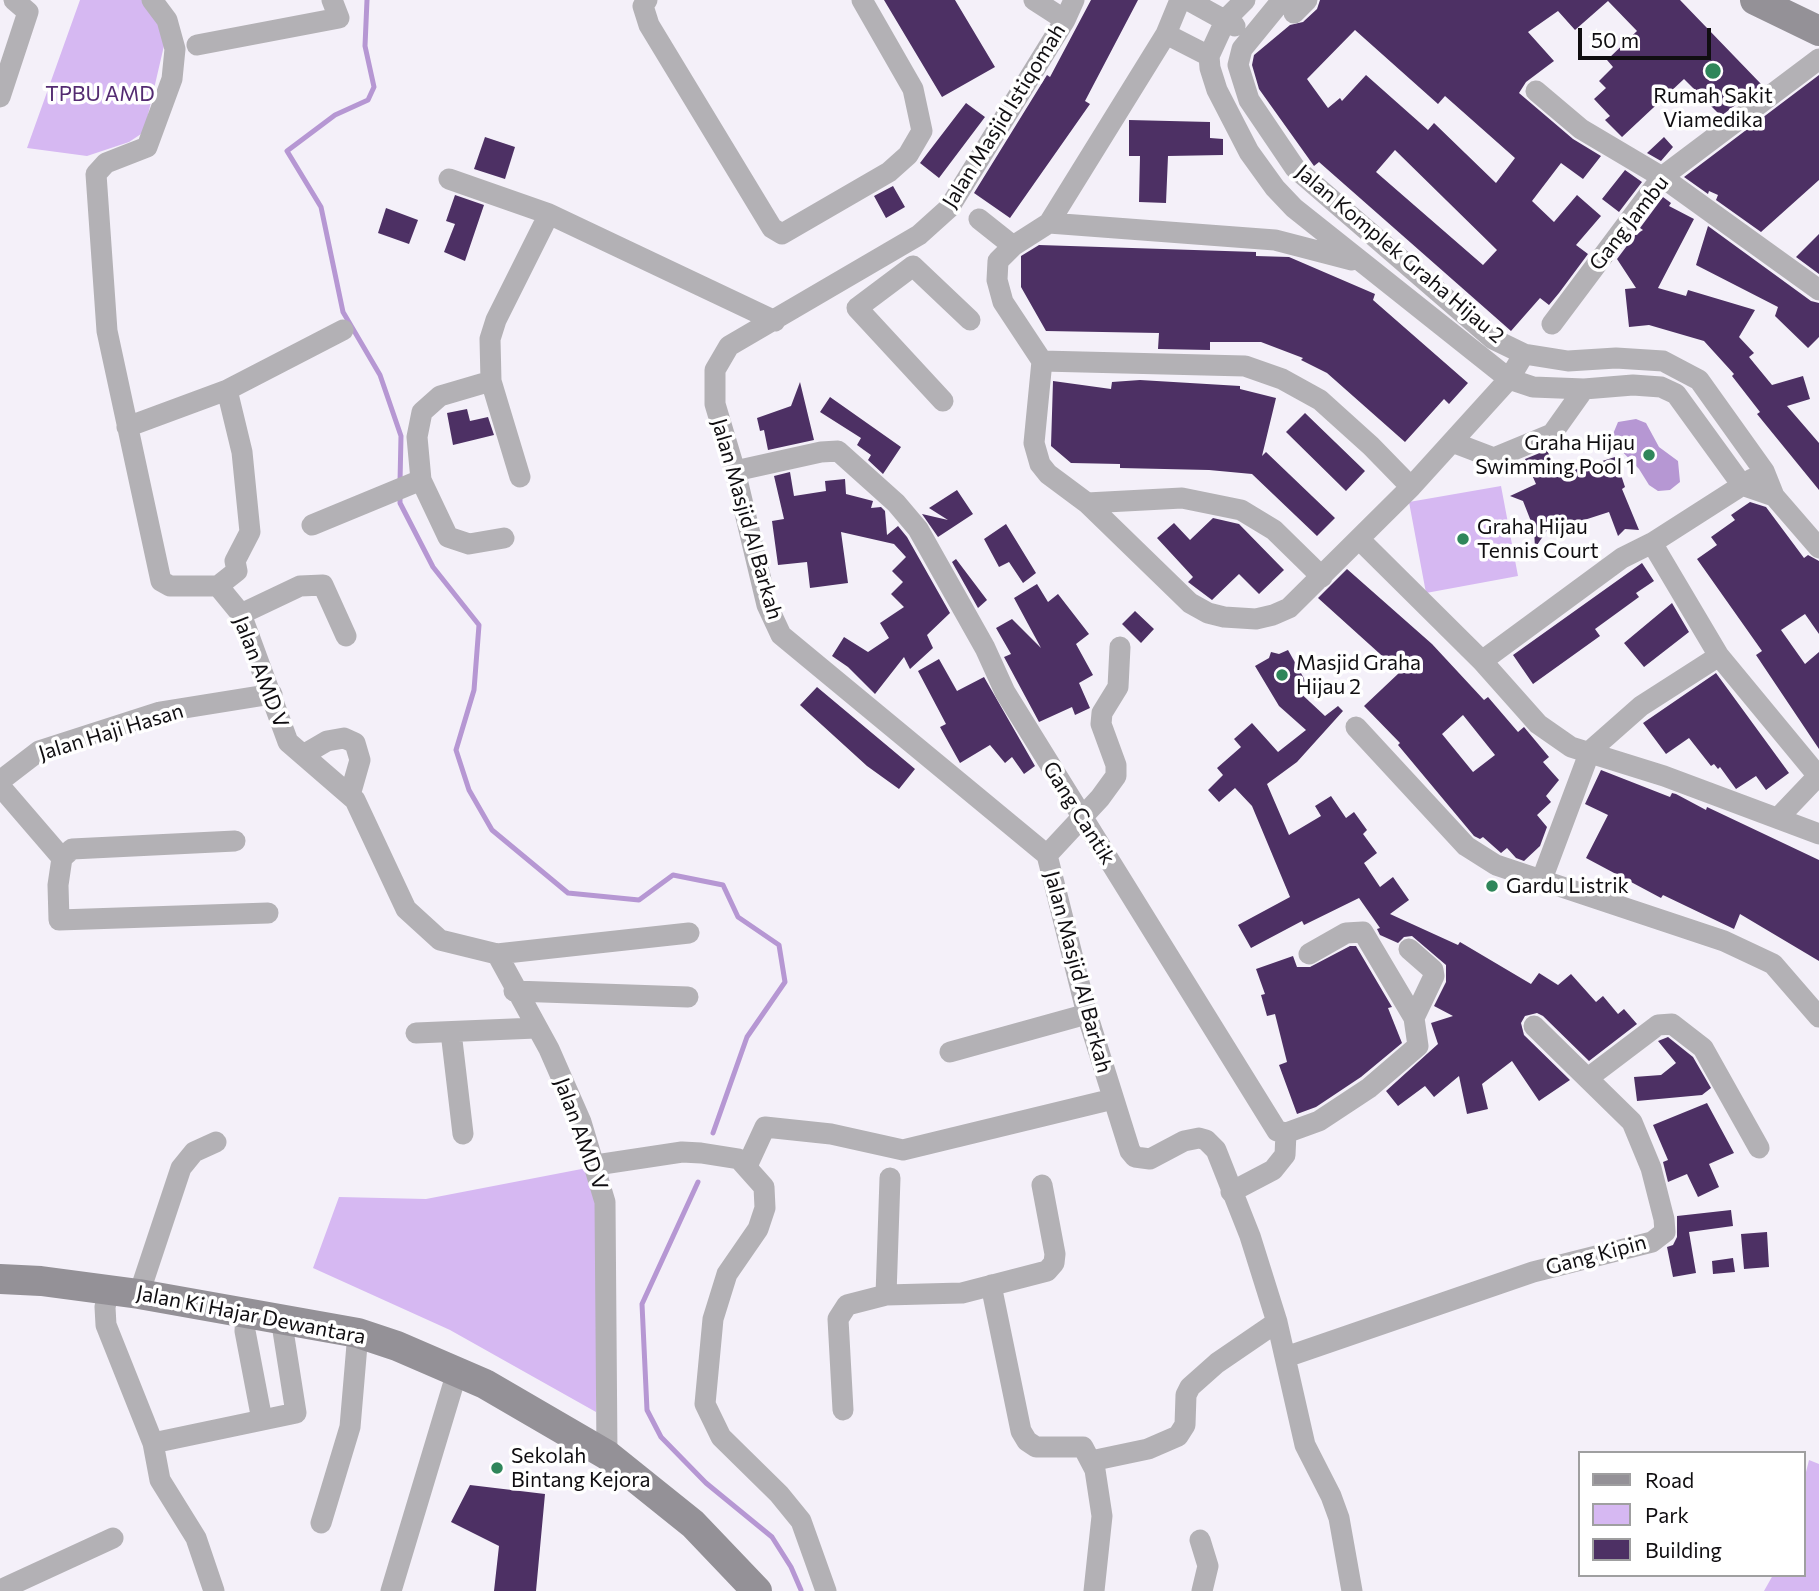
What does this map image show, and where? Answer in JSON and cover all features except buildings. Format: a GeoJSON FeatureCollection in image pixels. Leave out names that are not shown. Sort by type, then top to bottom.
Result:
{"type":"FeatureCollection","features":[{"type":"Feature","properties":{"kind":"main road"},"geometry":{"type":"LineString","coordinates":[[1755,0],[1819,31]]}},
{"type":"Feature","properties":{"kind":"main road","name":"Jalan Ki Hajar Dewantara"},"geometry":{"type":"LineString","coordinates":[[0,1279],[41,1281],[139,1294],[358,1333],[457,1372],[517,1401],[607,1455],[694,1524],[757,1591]]}},
{"type":"Feature","properties":{"kind":"street"},"geometry":{"type":"LineString","coordinates":[[0,97],[28,12],[14,0]]}},
{"type":"Feature","properties":{"kind":"street"},"geometry":{"type":"LineString","coordinates":[[152,0],[167,20],[175,50],[172,79],[147,147],[106,163],[96,174],[107,331],[161,581],[170,586],[218,586],[237,571],[235,561],[250,532],[242,452],[227,390]]}},
{"type":"Feature","properties":{"kind":"street"},"geometry":{"type":"LineString","coordinates":[[197,46],[339,18],[332,0]]}},
{"type":"Feature","properties":{"kind":"street"},"geometry":{"type":"LineString","coordinates":[[647,0],[643,6],[649,25],[772,228],[782,233],[889,172],[908,155],[922,131],[913,89],[862,0]]}},
{"type":"Feature","properties":{"kind":"street"},"geometry":{"type":"LineString","coordinates":[[1034,0],[1065,20]]}},
{"type":"Feature","properties":{"kind":"street","name":"Jalan Masjid Istiqomah"},"geometry":{"type":"LineString","coordinates":[[819,293],[919,235],[949,208],[1065,20],[1074,0]]}},
{"type":"Feature","properties":{"kind":"street"},"geometry":{"type":"LineString","coordinates":[[1180,0],[1166,34],[1049,223],[1013,246],[998,261],[998,290],[1042,361],[1245,366],[1282,379],[1320,400],[1411,487]]}},
{"type":"Feature","properties":{"kind":"street"},"geometry":{"type":"LineString","coordinates":[[1188,0],[1226,19],[1251,38]]}},
{"type":"Feature","properties":{"kind":"street"},"geometry":{"type":"LineString","coordinates":[[1166,34],[1209,56],[1226,19],[1245,0]]}},
{"type":"Feature","properties":{"kind":"street","name":"Jalan Komplek Graha Hijau 2"},"geometry":{"type":"LineString","coordinates":[[1294,4],[1251,38],[1238,56],[1241,80],[1249,100],[1295,168],[1493,339],[1524,354],[1568,360],[1616,358],[1663,361],[1699,380],[1764,471],[1774,496],[1819,548]]}},
{"type":"Feature","properties":{"kind":"street","name":"Jalan Komplek Graha Hijau 2"},"geometry":{"type":"LineString","coordinates":[[1209,56],[1217,90],[1268,179],[1294,208],[1363,264],[1509,379],[1532,387],[1584,390],[1633,385],[1661,387],[1675,394],[1742,485]]}},
{"type":"Feature","properties":{"kind":"street","name":"Gang Jambu"},"geometry":{"type":"LineString","coordinates":[[1552,324],[1662,177],[1819,59]]}},
{"type":"Feature","properties":{"kind":"street"},"geometry":{"type":"LineString","coordinates":[[1536,91],[1581,129],[1662,177],[1819,290]]}},
{"type":"Feature","properties":{"kind":"street"},"geometry":{"type":"LineString","coordinates":[[449,179],[549,214],[746,308],[780,318]]}},
{"type":"Feature","properties":{"kind":"street"},"geometry":{"type":"LineString","coordinates":[[1275,240],[1294,208]]}},
{"type":"Feature","properties":{"kind":"street"},"geometry":{"type":"LineString","coordinates":[[520,477],[491,382],[490,339],[496,320],[549,214]]}},
{"type":"Feature","properties":{"kind":"street"},"geometry":{"type":"LineString","coordinates":[[979,219],[1013,246]]}},
{"type":"Feature","properties":{"kind":"street","name":"Jalan Komplek Graha Hijau 2"},"geometry":{"type":"LineString","coordinates":[[1049,223],[1275,240],[1363,264]]}},
{"type":"Feature","properties":{"kind":"street"},"geometry":{"type":"LineString","coordinates":[[943,401],[857,308],[913,266],[970,320]]}},
{"type":"Feature","properties":{"kind":"street"},"geometry":{"type":"LineString","coordinates":[[863,269],[882,289]]}},
{"type":"Feature","properties":{"kind":"street","name":"Jalan Masjid Al Barkah"},"geometry":{"type":"LineString","coordinates":[[819,293],[729,346],[715,370],[715,404],[735,471],[767,605],[781,635],[1047,855],[1087,1014],[1130,1151],[1135,1157],[1150,1159],[1184,1141],[1199,1138],[1206,1140],[1216,1150],[1250,1237],[1277,1322],[1305,1445],[1339,1518],[1352,1591]]}},
{"type":"Feature","properties":{"kind":"street"},"geometry":{"type":"LineString","coordinates":[[746,308],[750,335]]}},
{"type":"Feature","properties":{"kind":"street"},"geometry":{"type":"LineString","coordinates":[[127,426],[227,390],[343,330]]}},
{"type":"Feature","properties":{"kind":"street","name":"Jalan Komplek Graha Hijau 2"},"geometry":{"type":"LineString","coordinates":[[1042,361],[1034,443],[1036,455],[1048,474],[1087,503],[1190,603],[1208,613],[1241,619],[1273,615],[1289,608],[1411,487],[1509,379],[1524,354]]}},
{"type":"Feature","properties":{"kind":"street"},"geometry":{"type":"LineString","coordinates":[[407,486],[422,412],[440,396],[491,382]]}},
{"type":"Feature","properties":{"kind":"street"},"geometry":{"type":"LineString","coordinates":[[1452,442],[1494,458],[1552,434],[1584,390]]}},
{"type":"Feature","properties":{"kind":"street","name":"Gang Cantik"},"geometry":{"type":"LineString","coordinates":[[735,471],[821,452],[838,452],[896,503],[918,529],[985,648],[1005,692],[1278,1131],[1286,1133]]}},
{"type":"Feature","properties":{"kind":"street"},"geometry":{"type":"LineString","coordinates":[[1482,661],[1622,558],[1652,543],[1764,471]]}},
{"type":"Feature","properties":{"kind":"street"},"geometry":{"type":"LineString","coordinates":[[1742,485],[1774,496]]}},
{"type":"Feature","properties":{"kind":"street"},"geometry":{"type":"LineString","coordinates":[[312,525],[407,486]]}},
{"type":"Feature","properties":{"kind":"street"},"geometry":{"type":"LineString","coordinates":[[407,486],[448,537],[469,544],[504,538]]}},
{"type":"Feature","properties":{"kind":"street"},"geometry":{"type":"LineString","coordinates":[[1087,503],[1182,498],[1241,510],[1274,530],[1322,577]]}},
{"type":"Feature","properties":{"kind":"street"},"geometry":{"type":"LineString","coordinates":[[1360,540],[1482,661],[1538,724],[1570,747],[1590,751],[1819,834]]}},
{"type":"Feature","properties":{"kind":"street"},"geometry":{"type":"LineString","coordinates":[[1652,543],[1719,656],[1819,777],[1778,818]]}},
{"type":"Feature","properties":{"kind":"street"},"geometry":{"type":"LineString","coordinates":[[241,614],[300,586],[323,585],[346,636]]}},
{"type":"Feature","properties":{"kind":"street","name":"Jalan AMD V"},"geometry":{"type":"LineString","coordinates":[[218,586],[241,614],[288,742],[355,800],[406,909],[440,940],[497,954],[581,1122],[605,1202],[607,1455]]}},
{"type":"Feature","properties":{"kind":"street"},"geometry":{"type":"LineString","coordinates":[[1047,855],[1116,776],[1116,765],[1101,724],[1102,713],[1118,687],[1120,647]]}},
{"type":"Feature","properties":{"kind":"street"},"geometry":{"type":"LineString","coordinates":[[1542,879],[1590,751],[1641,706],[1719,656]]}},
{"type":"Feature","properties":{"kind":"street","name":"Jalan Haji Hasan"},"geometry":{"type":"LineString","coordinates":[[0,784],[39,751],[160,712],[272,694]]}},
{"type":"Feature","properties":{"kind":"street"},"geometry":{"type":"LineString","coordinates":[[1356,727],[1465,846],[1496,865],[1724,941],[1773,964],[1819,1017]]}},
{"type":"Feature","properties":{"kind":"street"},"geometry":{"type":"LineString","coordinates":[[303,755],[327,741],[344,738],[355,743],[360,760],[350,795]]}},
{"type":"Feature","properties":{"kind":"street"},"geometry":{"type":"LineString","coordinates":[[0,784],[62,858]]}},
{"type":"Feature","properties":{"kind":"street"},"geometry":{"type":"LineString","coordinates":[[234,841],[72,849],[62,858],[58,885],[59,920],[268,913]]}},
{"type":"Feature","properties":{"kind":"street"},"geometry":{"type":"LineString","coordinates":[[1231,1192],[1273,1170],[1285,1155],[1286,1133],[1319,1121],[1369,1088],[1418,1046],[1414,1018],[1363,932],[1346,933],[1309,954]]}},
{"type":"Feature","properties":{"kind":"street"},"geometry":{"type":"LineString","coordinates":[[497,954],[689,933]]}},
{"type":"Feature","properties":{"kind":"street"},"geometry":{"type":"LineString","coordinates":[[1409,949],[1433,970],[1434,976],[1414,1018]]}},
{"type":"Feature","properties":{"kind":"street"},"geometry":{"type":"LineString","coordinates":[[514,991],[688,997]]}},
{"type":"Feature","properties":{"kind":"street"},"geometry":{"type":"LineString","coordinates":[[950,1052],[1087,1014]]}},
{"type":"Feature","properties":{"kind":"street"},"geometry":{"type":"LineString","coordinates":[[1588,1078],[1658,1025],[1672,1024],[1703,1048],[1759,1148]]}},
{"type":"Feature","properties":{"kind":"street","name":"Gang Kipin"},"geometry":{"type":"LineString","coordinates":[[1286,1357],[1497,1284],[1660,1237],[1664,1232],[1664,1219],[1643,1145],[1626,1114],[1534,1026]]}},
{"type":"Feature","properties":{"kind":"street"},"geometry":{"type":"LineString","coordinates":[[416,1033],[536,1028]]}},
{"type":"Feature","properties":{"kind":"street"},"geometry":{"type":"LineString","coordinates":[[451,1032],[463,1134]]}},
{"type":"Feature","properties":{"kind":"street"},"geometry":{"type":"LineString","coordinates":[[747,1166],[765,1127],[831,1134],[903,1150],[1112,1099]]}},
{"type":"Feature","properties":{"kind":"street"},"geometry":{"type":"LineString","coordinates":[[139,1294],[181,1168],[194,1152],[216,1142]]}},
{"type":"Feature","properties":{"kind":"street"},"geometry":{"type":"LineString","coordinates":[[596,1165],[682,1152],[739,1159],[764,1187],[765,1208],[758,1228],[727,1274],[713,1319],[705,1404],[720,1437],[779,1494],[801,1521],[826,1591]]}},
{"type":"Feature","properties":{"kind":"street"},"geometry":{"type":"LineString","coordinates":[[886,1295],[890,1178]]}},
{"type":"Feature","properties":{"kind":"street"},"geometry":{"type":"LineString","coordinates":[[843,1410],[839,1315],[847,1305],[854,1301],[886,1295],[962,1293],[1042,1273],[1052,1268],[1055,1254],[1042,1185]]}},
{"type":"Feature","properties":{"kind":"street"},"geometry":{"type":"LineString","coordinates":[[991,1285],[1021,1430],[1027,1441],[1036,1447],[1083,1447],[1090,1458],[1099,1486],[1102,1516],[1094,1591]]}},
{"type":"Feature","properties":{"kind":"street"},"geometry":{"type":"LineString","coordinates":[[109,1290],[105,1307],[106,1325],[153,1443],[160,1480],[195,1538],[214,1591]]}},
{"type":"Feature","properties":{"kind":"street"},"geometry":{"type":"LineString","coordinates":[[246,1312],[245,1331],[262,1420]]}},
{"type":"Feature","properties":{"kind":"street"},"geometry":{"type":"LineString","coordinates":[[153,1443],[296,1413],[281,1318]]}},
{"type":"Feature","properties":{"kind":"street"},"geometry":{"type":"LineString","coordinates":[[1090,1458],[1148,1448],[1178,1436],[1185,1426],[1186,1395],[1190,1387],[1217,1363],[1277,1322]]}},
{"type":"Feature","properties":{"kind":"street"},"geometry":{"type":"LineString","coordinates":[[321,1523],[350,1427],[358,1333]]}},
{"type":"Feature","properties":{"kind":"street"},"geometry":{"type":"LineString","coordinates":[[391,1591],[457,1372]]}},
{"type":"Feature","properties":{"kind":"street"},"geometry":{"type":"LineString","coordinates":[[0,1590],[113,1538]]}},
{"type":"Feature","properties":{"kind":"street"},"geometry":{"type":"LineString","coordinates":[[1200,1540],[1208,1566],[1202,1591]]}},
{"type":"Feature","properties":{"kind":"green space","name":"TPBU AMD"},"geometry":{"type":"Polygon","coordinates":[[[80,0],[145,0],[166,37],[144,132],[129,142],[87,156],[27,148],[80,0]]]}},
{"type":"Feature","properties":{"kind":"green space","name":"Graha Hijau Tennis Court"},"geometry":{"type":"Polygon","coordinates":[[[1501,486],[1518,576],[1426,593],[1409,502],[1501,486]]]}},
{"type":"Feature","properties":{"kind":"green space"},"geometry":{"type":"Polygon","coordinates":[[[592,1167],[602,1241],[596,1412],[450,1330],[313,1268],[339,1197],[426,1199],[592,1167]]]}},
{"type":"Feature","properties":{"kind":"green space"},"geometry":{"type":"Polygon","coordinates":[[[1809,1460],[1819,1464],[1819,1591],[1764,1591],[1772,1577],[1805,1577],[1805,1476],[1809,1460]]]}},
{"type":"Feature","properties":{"kind":"shaded area","name":"Graha Hijau Swimming Pool 1"},"geometry":{"type":"Polygon","coordinates":[[[1636,419],[1646,423],[1659,447],[1678,461],[1680,482],[1670,490],[1658,491],[1649,485],[1639,469],[1615,444],[1613,434],[1618,422],[1636,419]]]}},
{"type":"Feature","properties":{"kind":"waterway"},"geometry":{"type":"LineString","coordinates":[[367,0],[365,46],[374,87],[368,100],[335,115],[287,151],[321,207],[343,312],[380,375],[401,436],[400,482]]}},
{"type":"Feature","properties":{"kind":"waterway"},"geometry":{"type":"LineString","coordinates":[[400,495],[400,503],[433,567],[479,625],[474,690],[456,750],[469,790],[492,830],[568,893],[639,900],[673,875],[723,885],[738,917],[779,945],[785,982],[747,1037],[713,1133]]}},
{"type":"Feature","properties":{"kind":"waterway"},"geometry":{"type":"LineString","coordinates":[[698,1182],[642,1304],[647,1410],[661,1437],[706,1483],[772,1537],[791,1567],[801,1590]]}},
{"type":"Feature","properties":{"kind":"place","name":"Rumah Sakit Viamedika"},"geometry":{"type":"Point","coordinates":[1713,71]}},
{"type":"Feature","properties":{"kind":"place","name":"Graha Hijau Swimming Pool 1"},"geometry":{"type":"Point","coordinates":[1649,455]}},
{"type":"Feature","properties":{"kind":"place","name":"Graha Hijau Tennis Court"},"geometry":{"type":"Point","coordinates":[1463,539]}},
{"type":"Feature","properties":{"kind":"place","name":"Masjid Graha Hijau 2"},"geometry":{"type":"Point","coordinates":[1282,675]}},
{"type":"Feature","properties":{"kind":"place","name":"Gardu Listrik"},"geometry":{"type":"Point","coordinates":[1492,886]}},
{"type":"Feature","properties":{"kind":"place","name":"Sekolah Bintang Kejora"},"geometry":{"type":"Point","coordinates":[497,1468]}}]}
